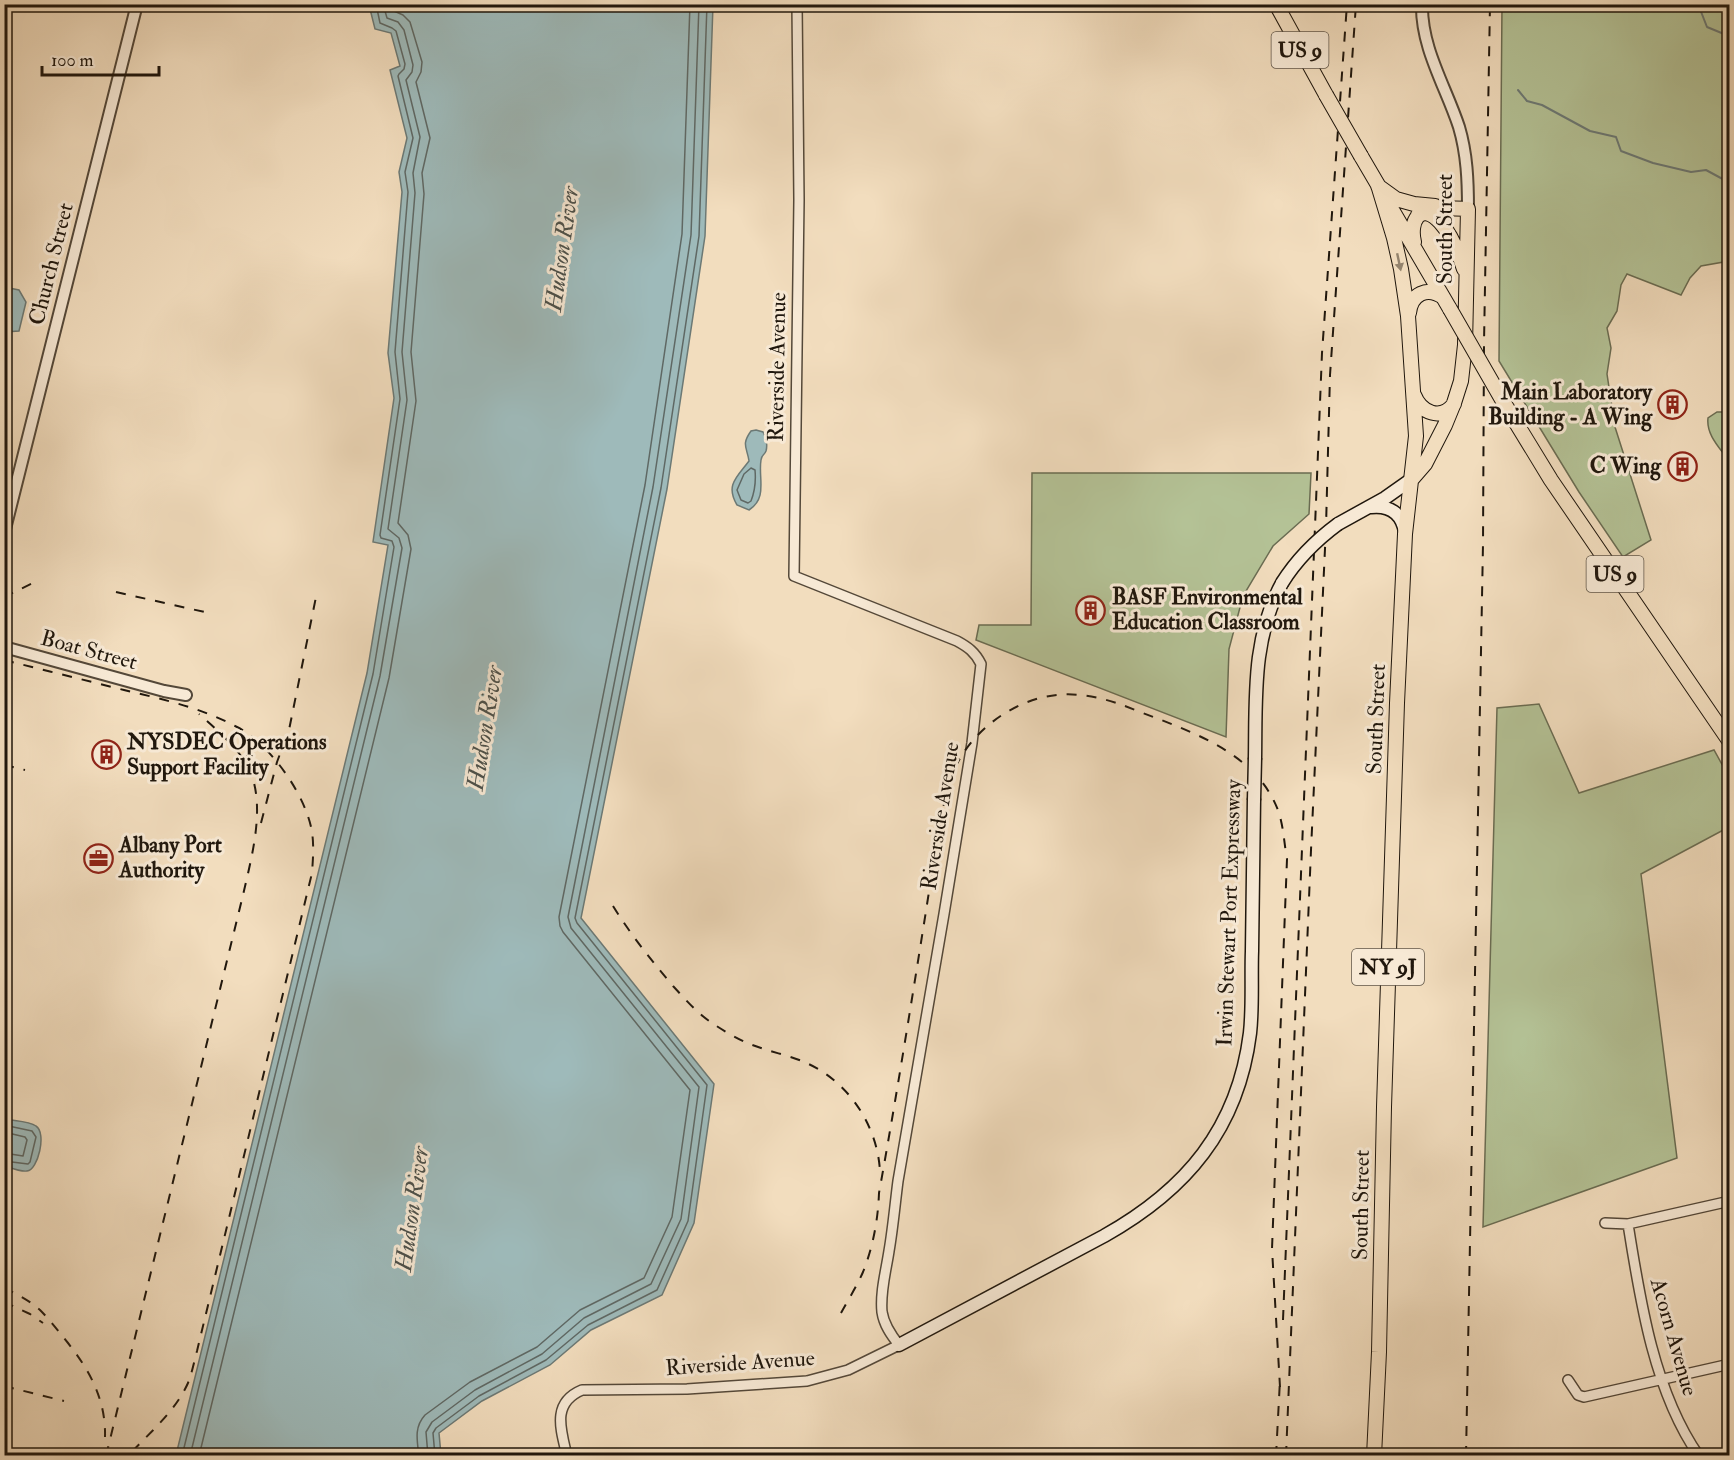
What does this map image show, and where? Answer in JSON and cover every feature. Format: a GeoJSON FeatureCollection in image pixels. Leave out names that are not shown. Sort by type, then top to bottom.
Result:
{"type":"FeatureCollection","features":[{"type":"Feature","properties":{"kind":"main road","name":"US 9"},"geometry":{"type":"LineString","coordinates":[[1276,4],[1361,156],[1551,480],[1730,742]]}},
{"type":"Feature","properties":{"kind":"main road"},"geometry":{"type":"LineString","coordinates":[[1378,185],[1396,199],[1443,208]]}},
{"type":"Feature","properties":{"kind":"main road"},"geometry":{"type":"LineString","coordinates":[[1378,185],[1398,254],[1408,316],[1416,436],[1412,479]]}},
{"type":"Feature","properties":{"kind":"main road"},"geometry":{"type":"LineString","coordinates":[[1416,250],[1412,226],[1418,215],[1443,208],[1468,209]]}},
{"type":"Feature","properties":{"kind":"main road","name":"South Street"},"geometry":{"type":"LineString","coordinates":[[1374,1455],[1379,1352],[1394,766],[1406,534],[1412,479],[1430,455],[1454,403],[1461,381],[1464,358],[1468,209]]}},
{"type":"Feature","properties":{"kind":"main road"},"geometry":{"type":"LineString","coordinates":[[1418,215],[1433,216],[1443,226],[1459,256],[1467,280]]}},
{"type":"Feature","properties":{"kind":"main road"},"geometry":{"type":"LineString","coordinates":[[1408,316],[1412,301],[1420,293],[1431,291],[1446,303]]}},
{"type":"Feature","properties":{"kind":"main road"},"geometry":{"type":"LineString","coordinates":[[1413,393],[1421,408],[1433,413],[1446,412],[1454,403]]}},
{"type":"Feature","properties":{"kind":"main road","name":"Irwin Stewart Port Expressway"},"geometry":{"type":"LineString","coordinates":[[899,1345],[1104,1236],[1135,1217],[1176,1185],[1210,1144],[1237,1090],[1250,1032],[1256,674],[1259,648],[1268,613],[1282,583],[1309,548],[1338,524],[1394,493],[1412,479]]}},
{"type":"Feature","properties":{"kind":"main road"},"geometry":{"type":"LineString","coordinates":[[1364,510],[1382,507],[1393,510],[1401,519],[1406,534]]}},
{"type":"Feature","properties":{"kind":"street","name":"Church Street"},"geometry":{"type":"LineString","coordinates":[[4,533],[137,4]]}},
{"type":"Feature","properties":{"kind":"street","name":"Riverside Avenue"},"geometry":{"type":"LineString","coordinates":[[567,1455],[560,1418],[561,1410],[572,1394],[582,1390],[687,1389],[807,1381],[849,1370],[899,1345],[889,1333],[882,1313],[881,1296],[898,1181],[972,743],[981,664],[970,648],[957,640],[794,576],[799,236],[796,4]]}},
{"type":"Feature","properties":{"kind":"street","name":"South Street"},"geometry":{"type":"LineString","coordinates":[[1422,4],[1426,41],[1463,143],[1468,209]]}},
{"type":"Feature","properties":{"kind":"street","name":"Boat Street"},"geometry":{"type":"LineString","coordinates":[[4,647],[164,691],[188,695]]}},
{"type":"Feature","properties":{"kind":"street"},"geometry":{"type":"LineString","coordinates":[[1605,1223],[1628,1224],[1730,1201]]}},
{"type":"Feature","properties":{"kind":"street","name":"Acorn Avenue"},"geometry":{"type":"LineString","coordinates":[[1628,1224],[1641,1300],[1661,1379],[1679,1422],[1699,1455]]}},
{"type":"Feature","properties":{"kind":"street"},"geometry":{"type":"LineString","coordinates":[[1568,1380],[1578,1395],[1584,1397],[1730,1364]]}},
{"type":"Feature","properties":{"kind":"green space"},"geometry":{"type":"Polygon","coordinates":[[[1502,5],[1729,5],[1729,261],[1701,266],[1690,278],[1681,295],[1627,274],[1621,285],[1617,311],[1607,328],[1611,348],[1607,374],[1615,427],[1651,540],[1623,557],[1579,492],[1499,361],[1502,5]]]}},
{"type":"Feature","properties":{"kind":"green space"},"geometry":{"type":"Polygon","coordinates":[[[1717,412],[1723,412],[1729,417],[1729,461],[1709,430],[1708,418],[1717,412]]]}},
{"type":"Feature","properties":{"kind":"green space"},"geometry":{"type":"Polygon","coordinates":[[[1032,473],[1311,473],[1309,514],[1273,546],[1243,596],[1229,649],[1226,737],[976,640],[979,625],[1031,625],[1032,473]]]}},
{"type":"Feature","properties":{"kind":"green space"},"geometry":{"type":"Polygon","coordinates":[[[1539,704],[1579,793],[1714,750],[1729,777],[1729,827],[1641,874],[1677,1158],[1483,1227],[1497,708],[1539,704]]]}},
{"type":"Feature","properties":{"kind":"water","name":"Hudson River"},"geometry":{"type":"Polygon","coordinates":[[[369,5],[713,5],[705,236],[667,489],[581,918],[714,1084],[694,1223],[662,1295],[591,1330],[550,1365],[482,1401],[439,1433],[441,1455],[176,1455],[367,673],[388,545],[373,542],[394,398],[388,353],[402,192],[399,172],[407,138],[390,70],[400,66],[391,33],[375,29],[369,5]]]}},
{"type":"Feature","properties":{"kind":"water"},"geometry":{"type":"Polygon","coordinates":[[[4,287],[19,290],[26,302],[19,331],[5,332],[4,287]]]}},
{"type":"Feature","properties":{"kind":"water"},"geometry":{"type":"Polygon","coordinates":[[[751,431],[763,432],[767,446],[761,460],[760,494],[755,505],[749,510],[737,505],[732,487],[749,461],[745,446],[746,440],[751,431]]]}},
{"type":"Feature","properties":{"kind":"water"},"geometry":{"type":"Polygon","coordinates":[[[5,1119],[29,1123],[39,1130],[41,1143],[38,1158],[35,1165],[27,1171],[5,1166],[5,1119]]]}},
{"type":"Feature","properties":{"kind":"waterway"},"geometry":{"type":"LineString","coordinates":[[1435,10],[1448,9],[1460,4]]}},
{"type":"Feature","properties":{"kind":"waterway"},"geometry":{"type":"LineString","coordinates":[[1698,4],[1707,27],[1730,35]]}},
{"type":"Feature","properties":{"kind":"waterway"},"geometry":{"type":"LineString","coordinates":[[1518,90],[1527,101],[1542,105],[1590,131],[1616,137],[1621,151],[1653,163],[1691,172],[1706,170],[1730,183]]}},
{"type":"Feature","properties":{"kind":"railway"},"geometry":{"type":"LineString","coordinates":[[1283,1320],[1322,353],[1347,4]]}},
{"type":"Feature","properties":{"kind":"railway"},"geometry":{"type":"LineString","coordinates":[[1286,1456],[1326,527],[1330,375],[1356,4]]}},
{"type":"Feature","properties":{"kind":"railway"},"geometry":{"type":"LineString","coordinates":[[1466,1456],[1483,544],[1490,4]]}},
{"type":"Feature","properties":{"kind":"railway"},"geometry":{"type":"LineString","coordinates":[[4,597],[35,582]]}},
{"type":"Feature","properties":{"kind":"railway"},"geometry":{"type":"LineString","coordinates":[[116,592],[209,613]]}},
{"type":"Feature","properties":{"kind":"railway"},"geometry":{"type":"LineString","coordinates":[[261,823],[277,762],[289,730],[317,592]]}},
{"type":"Feature","properties":{"kind":"railway"},"geometry":{"type":"LineString","coordinates":[[4,660],[182,705],[210,714],[237,727],[262,745],[285,772],[302,802],[312,832],[312,873],[191,1375],[183,1394],[169,1413],[128,1456]]}},
{"type":"Feature","properties":{"kind":"railway"},"geometry":{"type":"LineString","coordinates":[[841,1313],[863,1272],[870,1253],[929,891],[944,805],[953,772],[967,748],[979,734],[1008,711],[1043,697],[1062,694],[1090,696],[1120,704],[1213,743],[1253,771],[1268,790],[1279,813],[1287,859],[1272,1249],[1280,1387]]}},
{"type":"Feature","properties":{"kind":"railway"},"geometry":{"type":"LineString","coordinates":[[106,1456],[254,844],[257,808],[252,775],[244,760],[229,742],[199,714]]}},
{"type":"Feature","properties":{"kind":"railway"},"geometry":{"type":"LineString","coordinates":[[4,765],[25,770]]}},
{"type":"Feature","properties":{"kind":"railway"},"geometry":{"type":"LineString","coordinates":[[613,906],[665,976],[707,1019],[748,1043],[799,1060],[834,1080],[858,1106],[867,1122],[878,1155],[880,1172]]}},
{"type":"Feature","properties":{"kind":"railway"},"geometry":{"type":"LineString","coordinates":[[4,1288],[40,1310],[76,1354],[90,1375],[100,1398],[105,1437]]}},
{"type":"Feature","properties":{"kind":"railway"},"geometry":{"type":"LineString","coordinates":[[4,1302],[43,1323]]}},
{"type":"Feature","properties":{"kind":"railway"},"geometry":{"type":"LineString","coordinates":[[1276,1456],[1280,1380]]}},
{"type":"Feature","properties":{"kind":"railway"},"geometry":{"type":"LineString","coordinates":[[4,1386],[64,1401]]}},
{"type":"Feature","properties":{"kind":"place","name":"Main Laboratory Building - A Wing"},"geometry":{"type":"Point","coordinates":[1673,405]}},
{"type":"Feature","properties":{"kind":"place","name":"C Wing"},"geometry":{"type":"Point","coordinates":[1682,466]}},
{"type":"Feature","properties":{"kind":"place","name":"BASF Environmental Education Classroom"},"geometry":{"type":"Point","coordinates":[1091,610]}},
{"type":"Feature","properties":{"kind":"place","name":"NYSDEC Operations Support Facility"},"geometry":{"type":"Point","coordinates":[106,755]}},
{"type":"Feature","properties":{"kind":"place","name":"Albany Port Authority"},"geometry":{"type":"Point","coordinates":[98,858]}}]}
